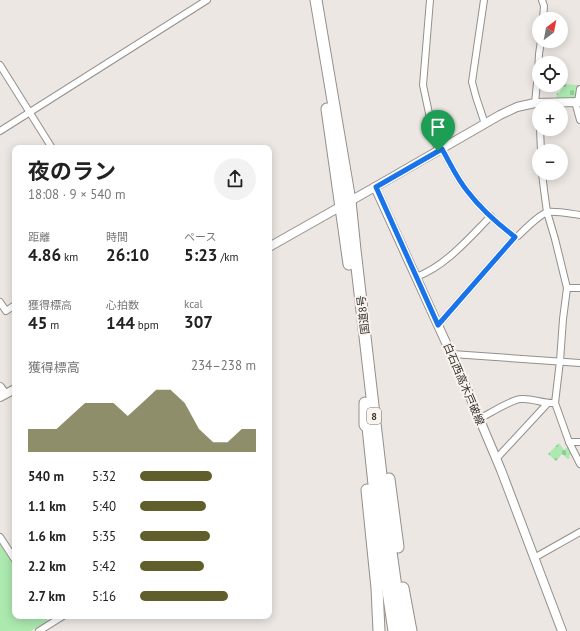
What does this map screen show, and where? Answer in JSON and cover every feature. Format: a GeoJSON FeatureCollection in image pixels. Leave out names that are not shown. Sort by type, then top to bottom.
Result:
{"type":"FeatureCollection","features":[{"type":"Feature","properties":{"kind":"highway","name":"国道8号"},"geometry":{"type":"LineString","coordinates":[[308,0],[329,121],[357,265],[384,501],[402,631]]}},
{"type":"Feature","properties":{"kind":"highway","name":"国道8号"},"geometry":{"type":"LineString","coordinates":[[316,0],[346,203],[348,251],[379,532],[394,631]]}},
{"type":"Feature","properties":{"kind":"highway"},"geometry":{"type":"LineString","coordinates":[[365,403],[365,466],[380,631]]}},
{"type":"Feature","properties":{"kind":"highway"},"geometry":{"type":"LineString","coordinates":[[376,426],[386,462],[404,597],[411,631]]}},
{"type":"Feature","properties":{"kind":"main road"},"geometry":{"type":"LineString","coordinates":[[568,103],[578,102]]}},
{"type":"Feature","properties":{"kind":"main road"},"geometry":{"type":"LineString","coordinates":[[272,245],[485,124],[517,107],[532,105]]}},
{"type":"Feature","properties":{"kind":"main road","name":"白石西高木戸破線"},"geometry":{"type":"LineString","coordinates":[[374,188],[452,354],[496,460],[562,631]]}},
{"type":"Feature","properties":{"kind":"main road"},"geometry":{"type":"LineString","coordinates":[[2,393],[12,390]]}},
{"type":"Feature","properties":{"kind":"street"},"geometry":{"type":"LineString","coordinates":[[0,131],[208,0]]}},
{"type":"Feature","properties":{"kind":"street"},"geometry":{"type":"LineString","coordinates":[[430,0],[423,85],[430,118],[440,150],[467,192],[515,237]]}},
{"type":"Feature","properties":{"kind":"street"},"geometry":{"type":"LineString","coordinates":[[484,0],[472,82],[485,124]]}},
{"type":"Feature","properties":{"kind":"street"},"geometry":{"type":"LineString","coordinates":[[542,0],[544,6],[544,12]]}},
{"type":"Feature","properties":{"kind":"street"},"geometry":{"type":"LineString","coordinates":[[539,100],[538,73],[540,48]]}},
{"type":"Feature","properties":{"kind":"street"},"geometry":{"type":"LineString","coordinates":[[0,65],[50,145]]}},
{"type":"Feature","properties":{"kind":"street"},"geometry":{"type":"LineString","coordinates":[[580,89],[578,102],[580,120]]}},
{"type":"Feature","properties":{"kind":"street"},"geometry":{"type":"LineString","coordinates":[[543,180],[547,212],[567,288],[555,403],[569,442],[580,464]]}},
{"type":"Feature","properties":{"kind":"street"},"geometry":{"type":"LineString","coordinates":[[438,325],[515,237],[534,221],[547,212],[580,215]]}},
{"type":"Feature","properties":{"kind":"street"},"geometry":{"type":"LineString","coordinates":[[416,277],[426,274],[444,262],[491,216]]}},
{"type":"Feature","properties":{"kind":"street"},"geometry":{"type":"LineString","coordinates":[[567,288],[580,288]]}},
{"type":"Feature","properties":{"kind":"street"},"geometry":{"type":"LineString","coordinates":[[1,305],[6,311],[12,307]]}},
{"type":"Feature","properties":{"kind":"street"},"geometry":{"type":"LineString","coordinates":[[452,354],[580,363]]}},
{"type":"Feature","properties":{"kind":"street"},"geometry":{"type":"LineString","coordinates":[[479,420],[514,400],[536,400],[547,404],[555,403]]}},
{"type":"Feature","properties":{"kind":"street"},"geometry":{"type":"LineString","coordinates":[[496,460],[547,404]]}},
{"type":"Feature","properties":{"kind":"street"},"geometry":{"type":"LineString","coordinates":[[569,442],[580,442]]}},
{"type":"Feature","properties":{"kind":"street"},"geometry":{"type":"LineString","coordinates":[[534,558],[580,532]]}},
{"type":"Feature","properties":{"kind":"street"},"geometry":{"type":"LineString","coordinates":[[0,536],[12,555]]}},
{"type":"Feature","properties":{"kind":"street"},"geometry":{"type":"LineString","coordinates":[[39,631],[58,619]]}},
{"type":"Feature","properties":{"kind":"green space"},"geometry":{"type":"Polygon","coordinates":[[[568,84],[578,85],[576,99],[556,99],[557,93],[568,92],[568,84]]]}},
{"type":"Feature","properties":{"kind":"green space"},"geometry":{"type":"Polygon","coordinates":[[[559,443],[564,450],[568,446],[572,453],[569,456],[570,458],[568,459],[562,454],[556,461],[548,454],[559,443]]]}},
{"type":"Feature","properties":{"kind":"green space"},"geometry":{"type":"Polygon","coordinates":[[[0,544],[12,563],[12,619],[47,619],[48,621],[31,631],[0,631],[0,544]]]}},
{"type":"Feature","properties":{"kind":"route"},"geometry":{"type":"LineString","coordinates":[[442,149],[467,192],[498,224],[515,237],[438,325],[376,187],[438,151],[442,149]]}}]}
